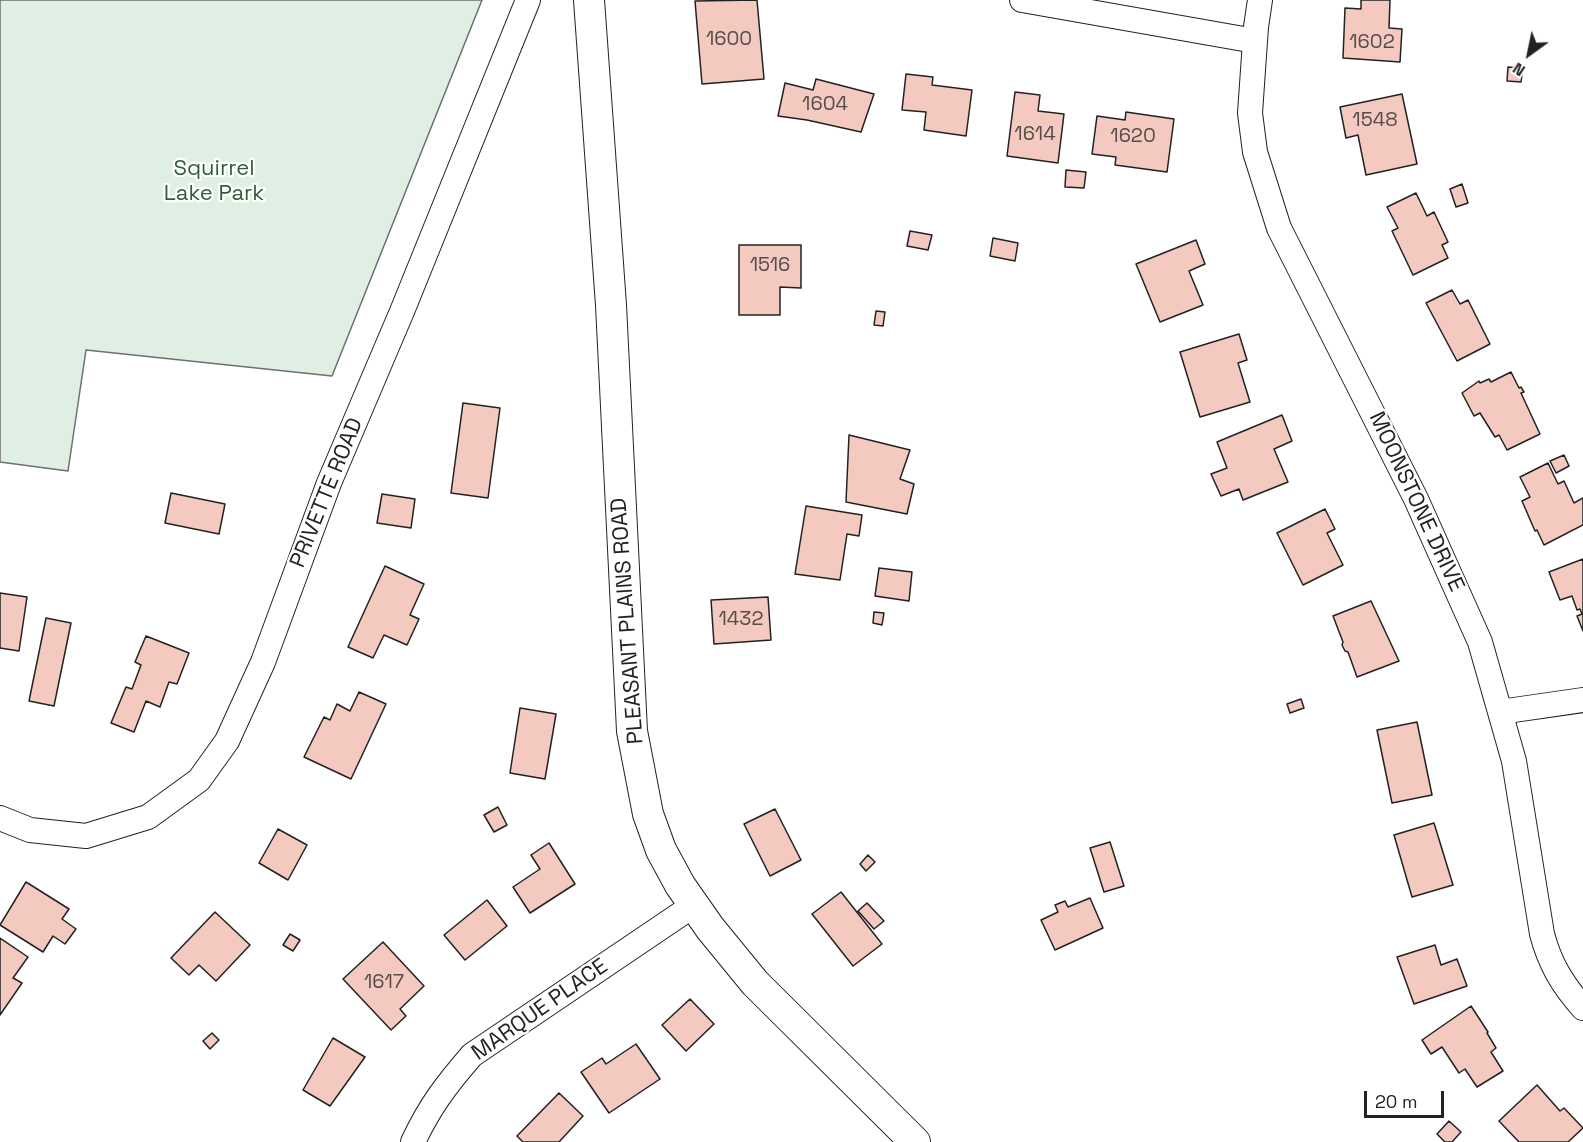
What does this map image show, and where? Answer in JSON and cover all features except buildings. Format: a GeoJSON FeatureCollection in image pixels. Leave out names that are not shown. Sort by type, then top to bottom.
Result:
{"type":"FeatureCollection","features":[{"type":"Feature","properties":{"kind":"street","name":"PRIVETTE ROAD"},"geometry":{"type":"LineString","coordinates":[[0,818],[30,830],[86,836],[148,817],[199,780],[227,741],[263,662],[329,483],[403,309],[528,0]]}},
{"type":"Feature","properties":{"kind":"street","name":"PLEASANT PLAINS ROAD"},"geometry":{"type":"LineString","coordinates":[[589,0],[611,305],[632,730],[648,814],[661,850],[680,885],[710,928],[755,982],[915,1142]]}},
{"type":"Feature","properties":{"kind":"street"},"geometry":{"type":"LineString","coordinates":[[1022,0],[1255,41]]}},
{"type":"Feature","properties":{"kind":"street","name":"MOONSTONE DRIVE"},"geometry":{"type":"LineString","coordinates":[[1260,0],[1250,113],[1256,152],[1280,228],[1416,499],[1480,642],[1514,761],[1542,933],[1549,960],[1572,996],[1583,1008]]}},
{"type":"Feature","properties":{"kind":"street"},"geometry":{"type":"LineString","coordinates":[[1500,712],[1583,700]]}},
{"type":"Feature","properties":{"kind":"street","name":"MARQUE PLACE"},"geometry":{"type":"LineString","coordinates":[[413,1142],[443,1088],[472,1055],[694,905]]}},
{"type":"Feature","properties":{"kind":"green space","name":"Squirrel Lake Park"},"geometry":{"type":"Polygon","coordinates":[[[0,0],[482,0],[332,376],[86,350],[68,471],[0,462],[0,0]]]}}]}
